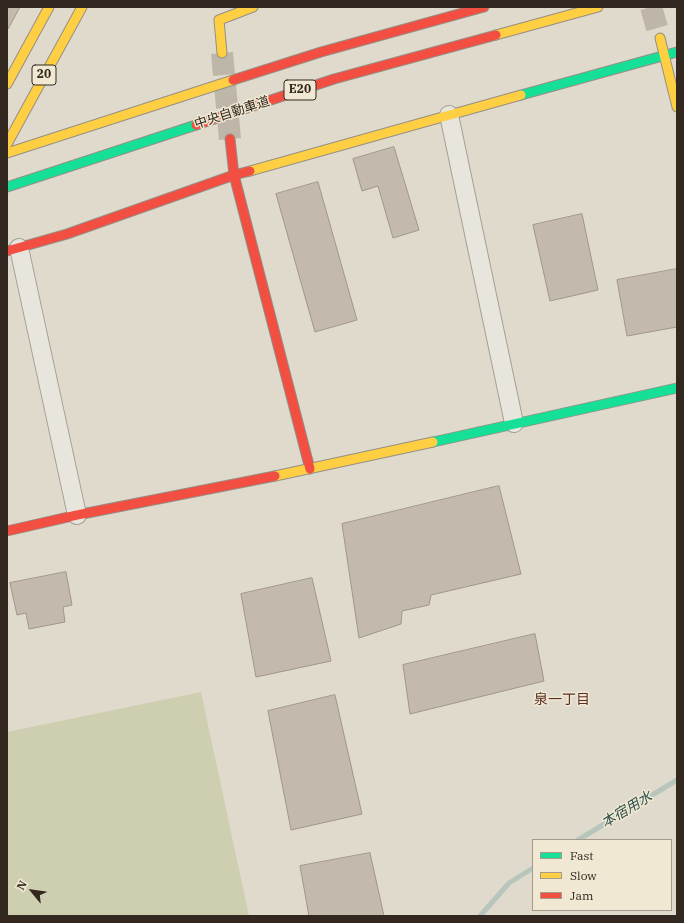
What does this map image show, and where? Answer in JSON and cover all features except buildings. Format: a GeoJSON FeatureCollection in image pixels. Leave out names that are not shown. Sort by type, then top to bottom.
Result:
{"type":"FeatureCollection","features":[{"type":"Feature","properties":{"kind":"main road","name":"20"},"geometry":{"type":"LineString","coordinates":[[7,84],[49,7]]}},
{"type":"Feature","properties":{"kind":"main road","name":"20"},"geometry":{"type":"LineString","coordinates":[[7,144],[82,7]]}},
{"type":"Feature","properties":{"kind":"main road"},"geometry":{"type":"LineString","coordinates":[[222,53],[219,13],[253,7]]}},
{"type":"Feature","properties":{"kind":"main road","name":"E20"},"geometry":{"type":"LineString","coordinates":[[7,153],[320,52],[484,7]]}},
{"type":"Feature","properties":{"kind":"main road","name":"中央自動車道"},"geometry":{"type":"LineString","coordinates":[[7,187],[334,79],[598,7]]}},
{"type":"Feature","properties":{"kind":"main road"},"geometry":{"type":"LineString","coordinates":[[320,52],[398,21]]}},
{"type":"Feature","properties":{"kind":"main road"},"geometry":{"type":"LineString","coordinates":[[660,38],[677,107]]}},
{"type":"Feature","properties":{"kind":"main road"},"geometry":{"type":"LineString","coordinates":[[13,249],[67,234],[234,175],[677,52]]}},
{"type":"Feature","properties":{"kind":"main road"},"geometry":{"type":"LineString","coordinates":[[230,139],[234,175],[310,469]]}},
{"type":"Feature","properties":{"kind":"main road"},"geometry":{"type":"LineString","coordinates":[[7,531],[77,515],[310,469],[677,388]]}},
{"type":"Feature","properties":{"kind":"street"},"geometry":{"type":"LineString","coordinates":[[449,115],[514,423]]}},
{"type":"Feature","properties":{"kind":"street"},"geometry":{"type":"LineString","coordinates":[[13,249],[77,515]]}},
{"type":"Feature","properties":{"kind":"green space"},"geometry":{"type":"Polygon","coordinates":[[[201,692],[249,916],[7,916],[7,732],[201,692]]]}},
{"type":"Feature","properties":{"kind":"waterway","name":"本宿用水"},"geometry":{"type":"LineString","coordinates":[[580,839],[677,780]]}},
{"type":"Feature","properties":{"kind":"waterway","name":"本宿用水"},"geometry":{"type":"LineString","coordinates":[[480,916],[509,883],[532,869]]}},
{"type":"Feature","properties":{"kind":"tunnel"},"geometry":{"type":"LineString","coordinates":[[651,7],[660,38]]}},
{"type":"Feature","properties":{"kind":"tunnel"},"geometry":{"type":"LineString","coordinates":[[222,53],[230,139]]}},
{"type":"Feature","properties":{"kind":"traffic: fast"},"geometry":{"type":"LineString","coordinates":[[521,95],[677,52]]}},
{"type":"Feature","properties":{"kind":"traffic: fast"},"geometry":{"type":"LineString","coordinates":[[7,187],[196,125]]}},
{"type":"Feature","properties":{"kind":"traffic: fast"},"geometry":{"type":"LineString","coordinates":[[433,442],[677,388]]}},
{"type":"Feature","properties":{"kind":"traffic: slow"},"geometry":{"type":"LineString","coordinates":[[7,84],[49,7]]}},
{"type":"Feature","properties":{"kind":"traffic: slow"},"geometry":{"type":"LineString","coordinates":[[7,144],[82,7]]}},
{"type":"Feature","properties":{"kind":"traffic: slow"},"geometry":{"type":"LineString","coordinates":[[222,53],[219,20],[253,7]]}},
{"type":"Feature","properties":{"kind":"traffic: slow"},"geometry":{"type":"LineString","coordinates":[[496,35],[598,7]]}},
{"type":"Feature","properties":{"kind":"traffic: slow"},"geometry":{"type":"LineString","coordinates":[[660,38],[677,107]]}},
{"type":"Feature","properties":{"kind":"traffic: slow"},"geometry":{"type":"LineString","coordinates":[[7,153],[233,80]]}},
{"type":"Feature","properties":{"kind":"traffic: slow"},"geometry":{"type":"LineString","coordinates":[[250,171],[521,95]]}},
{"type":"Feature","properties":{"kind":"traffic: slow"},"geometry":{"type":"LineString","coordinates":[[275,476],[433,442]]}},
{"type":"Feature","properties":{"kind":"traffic: jam"},"geometry":{"type":"LineString","coordinates":[[233,80],[321,52],[484,7]]}},
{"type":"Feature","properties":{"kind":"traffic: jam"},"geometry":{"type":"LineString","coordinates":[[196,125],[334,79],[496,35]]}},
{"type":"Feature","properties":{"kind":"traffic: jam"},"geometry":{"type":"LineString","coordinates":[[230,139],[234,175],[310,469]]}},
{"type":"Feature","properties":{"kind":"traffic: jam"},"geometry":{"type":"LineString","coordinates":[[7,251],[67,234],[234,175],[250,171]]}},
{"type":"Feature","properties":{"kind":"traffic: jam"},"geometry":{"type":"LineString","coordinates":[[7,531],[77,515],[275,476]]}},
{"type":"Feature","properties":{"kind":"district","name":"泉一丁目"},"geometry":{"type":"Point","coordinates":[562,700]}}]}
